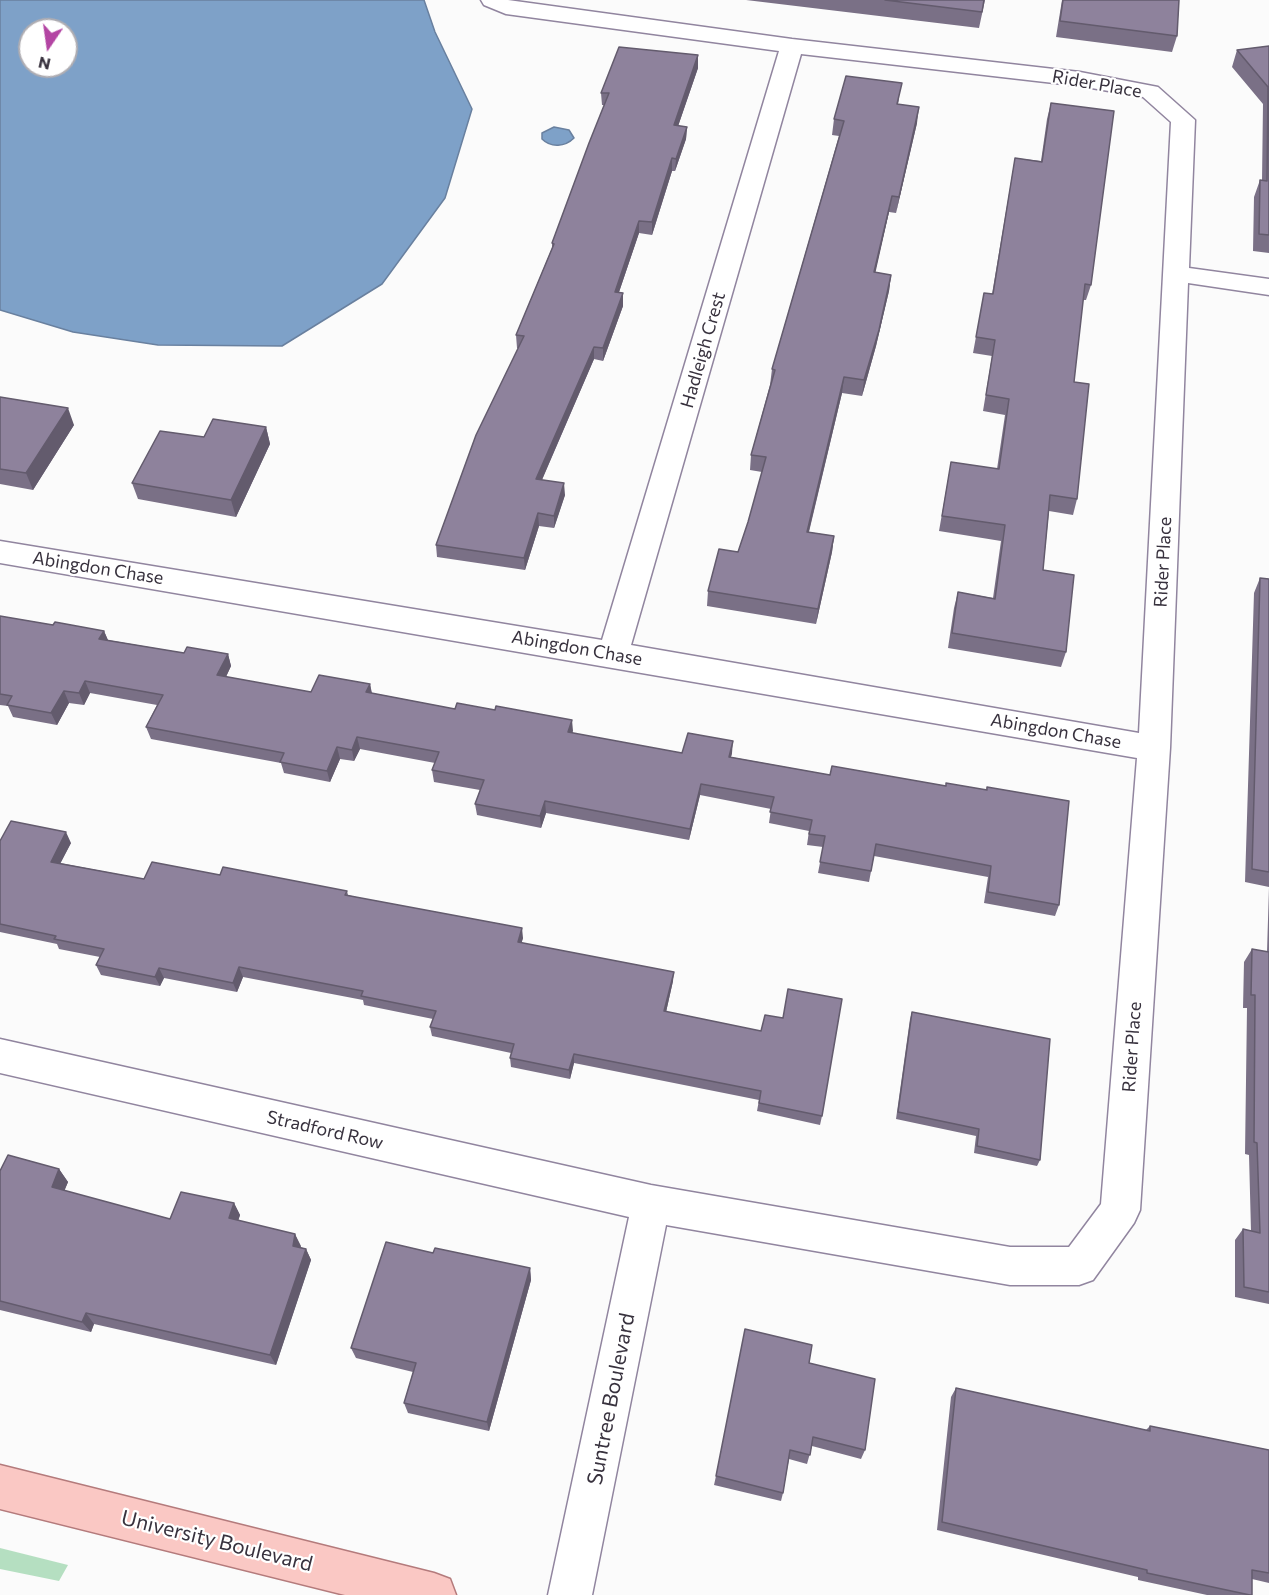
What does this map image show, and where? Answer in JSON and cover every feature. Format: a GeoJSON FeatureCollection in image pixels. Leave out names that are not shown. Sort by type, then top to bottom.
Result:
{"type":"FeatureCollection","features":[{"type":"Feature","properties":{"kind":"main road","name":"University Boulevard"},"geometry":{"type":"LineString","coordinates":[[0,1487],[434,1595]]}},
{"type":"Feature","properties":{"kind":"street","name":"Rider Place"},"geometry":{"type":"LineString","coordinates":[[492,0],[506,8],[792,46],[1080,79],[1150,92],[1183,120],[1178,274],[1154,748],[1120,1210],[1079,1266],[1010,1266],[651,1204]]}},
{"type":"Feature","properties":{"kind":"street","name":"Hadleigh Crest"},"geometry":{"type":"LineString","coordinates":[[614,654],[792,46]]}},
{"type":"Feature","properties":{"kind":"street"},"geometry":{"type":"LineString","coordinates":[[1178,274],[1269,287]]}},
{"type":"Feature","properties":{"kind":"street","name":"Abingdon Chase"},"geometry":{"type":"LineString","coordinates":[[0,552],[614,654],[1154,748]]}},
{"type":"Feature","properties":{"kind":"street","name":"Stradford Row"},"geometry":{"type":"LineString","coordinates":[[0,1056],[651,1204]]}},
{"type":"Feature","properties":{"kind":"street","name":"Suntree Boulevard"},"geometry":{"type":"LineString","coordinates":[[570,1595],[651,1204]]}},
{"type":"Feature","properties":{"kind":"green space"},"geometry":{"type":"Polygon","coordinates":[[[0,1548],[68,1565],[59,1581],[0,1569],[0,1548]]]}},
{"type":"Feature","properties":{"kind":"water"},"geometry":{"type":"Polygon","coordinates":[[[0,0],[424,0],[435,32],[472,109],[445,198],[382,284],[282,346],[158,345],[73,332],[0,310],[0,0]]]}},
{"type":"Feature","properties":{"kind":"water"},"geometry":{"type":"Polygon","coordinates":[[[554,127],[569,130],[574,138],[558,145],[546,142],[542,139],[542,133],[554,127]]]}},
{"type":"Feature","properties":{"kind":"building"},"geometry":{"type":"Polygon","coordinates":[[[885,0],[984,0],[982,12],[885,0]]]}},
{"type":"Feature","properties":{"kind":"building"},"geometry":{"type":"Polygon","coordinates":[[[1063,0],[1179,0],[1177,36],[1060,21],[1063,0]]]}},
{"type":"Feature","properties":{"kind":"building"},"geometry":{"type":"Polygon","coordinates":[[[1269,46],[1269,235],[1259,234],[1260,180],[1267,181],[1268,87],[1237,50],[1269,46]]]}},
{"type":"Feature","properties":{"kind":"building"},"geometry":{"type":"Polygon","coordinates":[[[619,47],[698,55],[674,125],[687,127],[676,159],[672,158],[652,222],[639,221],[615,292],[623,293],[603,348],[594,347],[536,479],[564,483],[554,516],[538,513],[524,558],[436,545],[476,435],[524,336],[516,335],[554,244],[552,243],[609,93],[601,93],[619,47]]]}},
{"type":"Feature","properties":{"kind":"building"},"geometry":{"type":"Polygon","coordinates":[[[846,76],[902,83],[897,104],[919,107],[899,197],[892,196],[874,272],[891,275],[879,330],[864,380],[844,377],[807,532],[834,536],[818,609],[708,591],[719,549],[738,552],[766,457],[751,455],[775,370],[772,369],[844,121],[834,119],[846,76]]]}},
{"type":"Feature","properties":{"kind":"building"},"geometry":{"type":"Polygon","coordinates":[[[1051,103],[1114,111],[1091,285],[1085,284],[1074,382],[1089,384],[1077,499],[1050,495],[1043,570],[1074,575],[1066,652],[952,633],[958,592],[995,599],[1005,525],[942,516],[951,462],[999,469],[1009,399],[986,395],[995,340],[976,337],[984,293],[993,294],[1015,158],[1042,162],[1051,103]]]}},
{"type":"Feature","properties":{"kind":"building"},"geometry":{"type":"Polygon","coordinates":[[[0,397],[68,408],[26,473],[0,469],[0,397]]]}},
{"type":"Feature","properties":{"kind":"building"},"geometry":{"type":"Polygon","coordinates":[[[213,419],[266,427],[231,500],[132,483],[160,431],[204,437],[213,419]]]}},
{"type":"Feature","properties":{"kind":"building"},"geometry":{"type":"Polygon","coordinates":[[[1260,578],[1269,579],[1269,872],[1252,869],[1260,578]]]}},
{"type":"Feature","properties":{"kind":"building"},"geometry":{"type":"Polygon","coordinates":[[[0,616],[53,625],[55,622],[104,631],[99,639],[184,653],[187,647],[228,654],[217,675],[311,692],[319,675],[370,684],[366,692],[455,709],[457,703],[495,710],[496,706],[572,720],[568,732],[682,753],[688,733],[733,741],[729,757],[830,775],[832,766],[946,786],[946,783],[987,790],[987,787],[1069,801],[1059,905],[988,892],[991,866],[876,844],[871,871],[820,862],[825,836],[809,834],[812,820],[770,812],[774,797],[701,784],[690,829],[545,801],[540,816],[475,804],[484,780],[432,770],[439,752],[357,737],[352,750],[337,747],[327,771],[280,762],[284,753],[146,727],[163,695],[85,681],[79,693],[64,691],[51,713],[7,705],[12,696],[0,694],[0,616]]]}},
{"type":"Feature","properties":{"kind":"building"},"geometry":{"type":"Polygon","coordinates":[[[11,821],[66,832],[51,862],[144,879],[152,862],[220,875],[223,867],[347,891],[345,895],[522,928],[518,942],[674,972],[664,1011],[761,1031],[765,1015],[783,1018],[788,989],[842,999],[822,1116],[759,1103],[761,1091],[574,1054],[569,1070],[510,1058],[514,1044],[430,1027],[436,1011],[361,996],[363,991],[239,967],[233,983],[159,968],[155,977],[96,965],[104,949],[54,939],[56,936],[0,924],[0,841],[11,821]]]}},
{"type":"Feature","properties":{"kind":"building"},"geometry":{"type":"Polygon","coordinates":[[[1252,949],[1269,952],[1269,1292],[1244,1287],[1243,1229],[1260,1233],[1257,1143],[1254,1142],[1255,995],[1251,995],[1252,949]]]}},
{"type":"Feature","properties":{"kind":"building"},"geometry":{"type":"Polygon","coordinates":[[[912,1012],[1050,1039],[1040,1160],[977,1146],[979,1129],[898,1112],[912,1012]]]}},
{"type":"Feature","properties":{"kind":"building"},"geometry":{"type":"Polygon","coordinates":[[[8,1155],[59,1169],[52,1187],[170,1219],[181,1192],[234,1203],[229,1218],[295,1234],[293,1246],[306,1249],[270,1355],[86,1313],[82,1322],[0,1301],[0,1171],[8,1155]]]}},
{"type":"Feature","properties":{"kind":"building"},"geometry":{"type":"Polygon","coordinates":[[[386,1242],[433,1253],[435,1248],[530,1268],[487,1422],[404,1403],[416,1363],[351,1348],[386,1242]]]}},
{"type":"Feature","properties":{"kind":"building"},"geometry":{"type":"Polygon","coordinates":[[[745,1329],[812,1345],[809,1363],[875,1379],[865,1450],[813,1437],[810,1455],[790,1450],[783,1493],[716,1476],[745,1329]]]}},
{"type":"Feature","properties":{"kind":"building"},"geometry":{"type":"Polygon","coordinates":[[[956,1388],[1150,1431],[1150,1426],[1269,1450],[1269,1573],[1252,1570],[1252,1595],[1250,1595],[1147,1573],[1147,1570],[942,1522],[956,1388]]]}}]}
